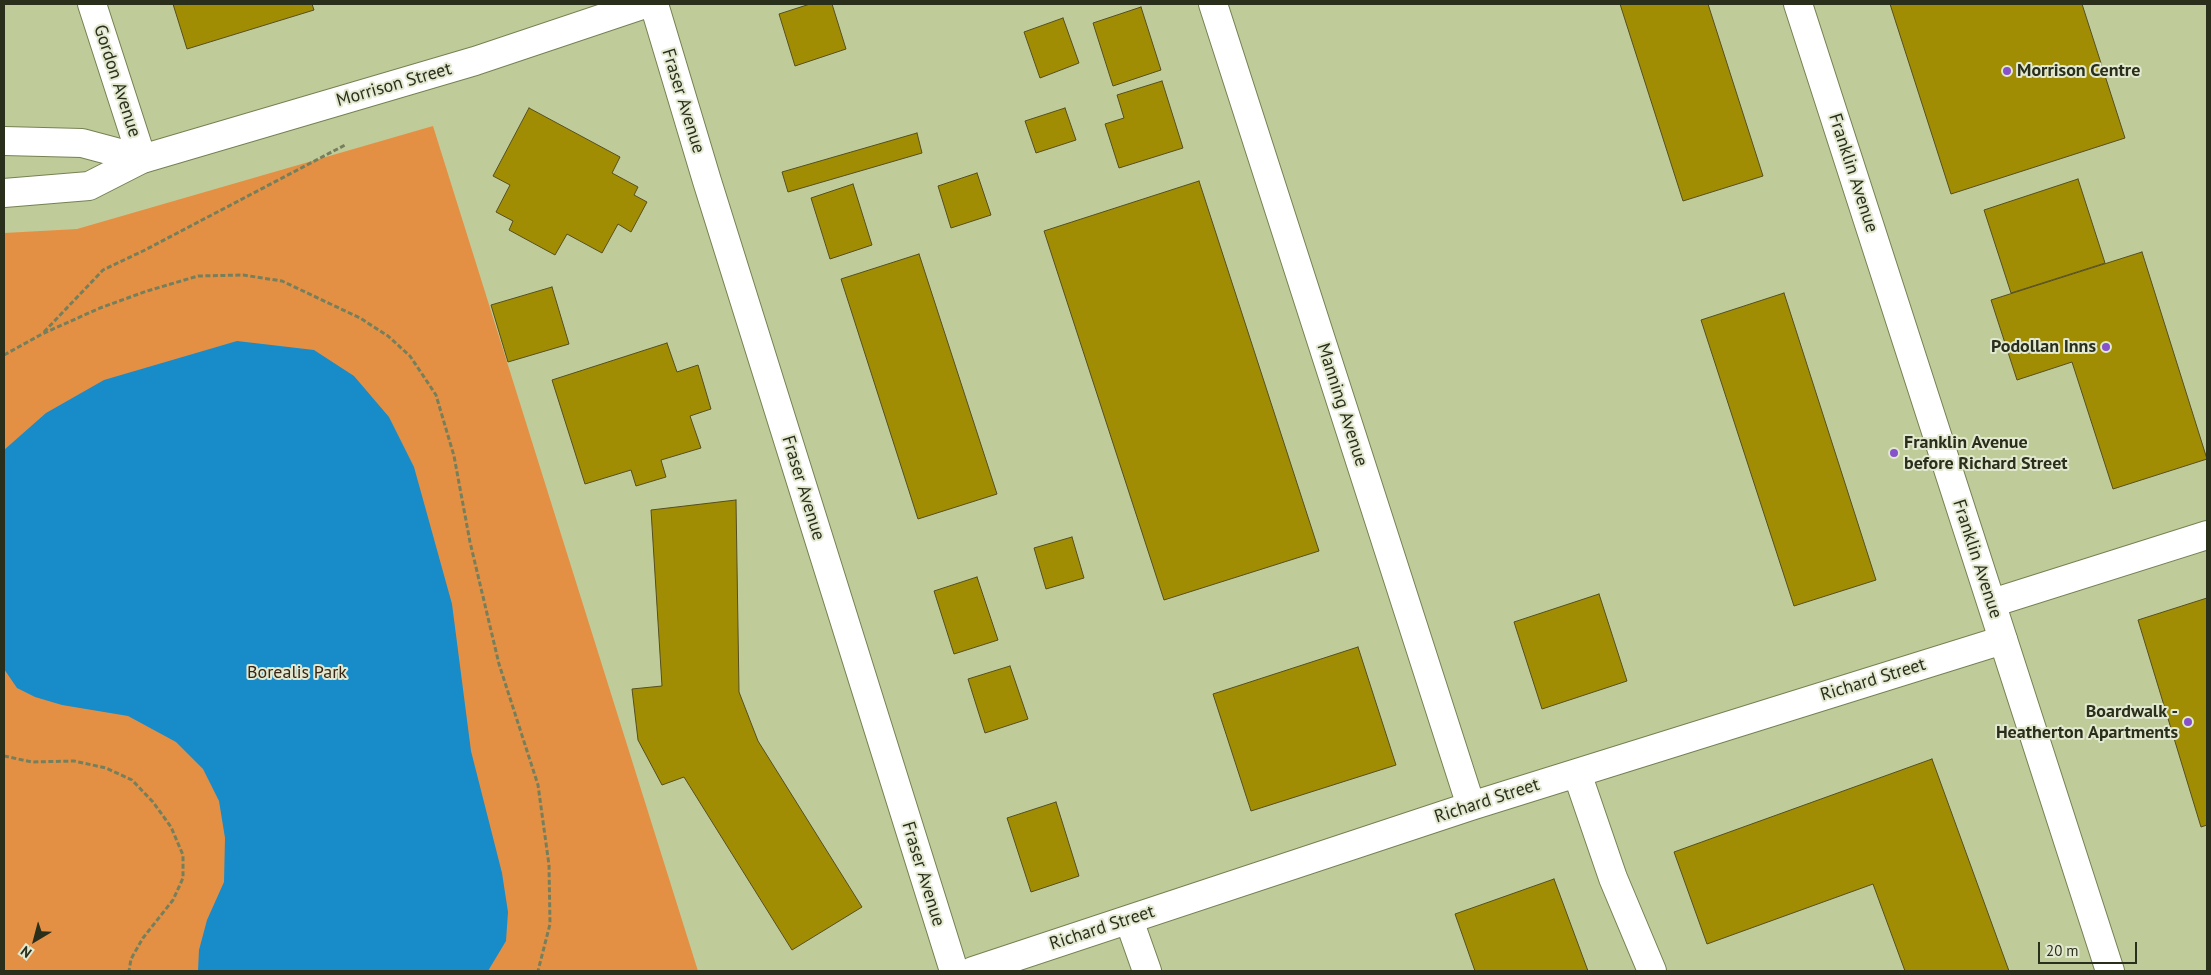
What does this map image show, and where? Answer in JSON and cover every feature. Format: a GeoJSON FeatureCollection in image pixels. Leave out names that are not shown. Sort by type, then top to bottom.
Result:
{"type":"FeatureCollection","features":[{"type":"Feature","properties":{"kind":"street","name":"Gordon Avenue"},"geometry":{"type":"LineString","coordinates":[[92,4],[142,159]]}},
{"type":"Feature","properties":{"kind":"street","name":"Morrison Street"},"geometry":{"type":"LineString","coordinates":[[4,192],[89,186],[142,159],[475,61],[645,4]]}},
{"type":"Feature","properties":{"kind":"street","name":"Fraser Avenue"},"geometry":{"type":"LineString","coordinates":[[654,4],[707,181],[954,971]]}},
{"type":"Feature","properties":{"kind":"street","name":"Manning Avenue"},"geometry":{"type":"LineString","coordinates":[[1213,4],[1471,806]]}},
{"type":"Feature","properties":{"kind":"street","name":"Franklin Avenue"},"geometry":{"type":"LineString","coordinates":[[1798,4],[2110,971]]}},
{"type":"Feature","properties":{"kind":"street"},"geometry":{"type":"LineString","coordinates":[[4,141],[82,143],[142,159]]}},
{"type":"Feature","properties":{"kind":"street"},"geometry":{"type":"LineString","coordinates":[[1992,603],[2207,535]]}},
{"type":"Feature","properties":{"kind":"street","name":"Richard Street"},"geometry":{"type":"LineString","coordinates":[[973,971],[1471,806],[2004,640]]}},
{"type":"Feature","properties":{"kind":"street"},"geometry":{"type":"LineString","coordinates":[[1576,773],[1613,878],[1652,971]]}},
{"type":"Feature","properties":{"kind":"street"},"geometry":{"type":"LineString","coordinates":[[1129,920],[1147,971]]}},
{"type":"Feature","properties":{"kind":"path"},"geometry":{"type":"LineString","coordinates":[[42,334],[103,270],[145,250],[345,145]]}},
{"type":"Feature","properties":{"kind":"path"},"geometry":{"type":"LineString","coordinates":[[4,355],[42,334],[100,308],[148,291],[198,276],[243,275],[282,280],[360,318],[388,336],[410,356],[436,395],[454,456],[470,542],[499,664],[538,785],[549,865],[550,924],[538,971]]}},
{"type":"Feature","properties":{"kind":"path"},"geometry":{"type":"LineString","coordinates":[[4,756],[32,762],[74,761],[106,768],[132,780],[153,802],[171,826],[183,855],[183,878],[173,900],[143,938],[131,959],[129,971]]}},
{"type":"Feature","properties":{"kind":"green space","name":"Borealis Park"},"geometry":{"type":"Polygon","coordinates":[[[433,126],[698,971],[4,971],[4,233],[77,229],[433,126]]]}},
{"type":"Feature","properties":{"kind":"water"},"geometry":{"type":"Polygon","coordinates":[[[237,341],[314,350],[354,376],[389,417],[414,467],[452,604],[471,751],[502,873],[508,912],[506,941],[488,971],[198,971],[199,950],[207,920],[224,882],[225,838],[219,801],[203,769],[176,742],[128,716],[62,705],[35,697],[17,688],[4,669],[4,450],[46,413],[104,380],[237,341]]]}},
{"type":"Feature","properties":{"kind":"building"},"geometry":{"type":"Polygon","coordinates":[[[173,4],[312,4],[314,10],[187,49],[173,4]]]}},
{"type":"Feature","properties":{"kind":"building"},"geometry":{"type":"Polygon","coordinates":[[[810,4],[832,4],[846,49],[795,66],[779,14],[810,4]]]}},
{"type":"Feature","properties":{"kind":"building"},"geometry":{"type":"Polygon","coordinates":[[[1620,4],[1708,4],[1763,176],[1683,201],[1620,4]]]}},
{"type":"Feature","properties":{"kind":"building","name":"Morrison Centre"},"geometry":{"type":"Polygon","coordinates":[[[1890,4],[2082,4],[2125,138],[1951,194],[1890,4]]]}},
{"type":"Feature","properties":{"kind":"building"},"geometry":{"type":"Polygon","coordinates":[[[1141,7],[1161,70],[1113,86],[1093,23],[1141,7]]]}},
{"type":"Feature","properties":{"kind":"building"},"geometry":{"type":"Polygon","coordinates":[[[1063,18],[1079,63],[1040,78],[1024,32],[1063,18]]]}},
{"type":"Feature","properties":{"kind":"building"},"geometry":{"type":"Polygon","coordinates":[[[1162,81],[1183,148],[1119,168],[1105,124],[1124,118],[1117,95],[1162,81]]]}},
{"type":"Feature","properties":{"kind":"building"},"geometry":{"type":"Polygon","coordinates":[[[529,108],[620,157],[612,173],[638,187],[634,195],[647,202],[631,232],[618,224],[602,253],[567,234],[555,255],[509,230],[513,221],[496,212],[510,185],[493,176],[529,108]]]}},
{"type":"Feature","properties":{"kind":"building"},"geometry":{"type":"Polygon","coordinates":[[[1065,108],[1076,140],[1036,153],[1025,121],[1065,108]]]}},
{"type":"Feature","properties":{"kind":"building"},"geometry":{"type":"Polygon","coordinates":[[[917,133],[922,153],[788,192],[782,172],[917,133]]]}},
{"type":"Feature","properties":{"kind":"building"},"geometry":{"type":"Polygon","coordinates":[[[977,173],[991,215],[951,228],[938,186],[977,173]]]}},
{"type":"Feature","properties":{"kind":"building"},"geometry":{"type":"Polygon","coordinates":[[[2078,179],[2105,263],[2011,293],[1984,210],[2078,179]]]}},
{"type":"Feature","properties":{"kind":"building"},"geometry":{"type":"Polygon","coordinates":[[[1199,181],[1319,551],[1164,600],[1044,231],[1199,181]]]}},
{"type":"Feature","properties":{"kind":"building"},"geometry":{"type":"Polygon","coordinates":[[[853,184],[872,245],[830,259],[811,198],[853,184]]]}},
{"type":"Feature","properties":{"kind":"building"},"geometry":{"type":"Polygon","coordinates":[[[2142,252],[2207,459],[2113,489],[2072,362],[2017,380],[1991,300],[2142,252]]]}},
{"type":"Feature","properties":{"kind":"building"},"geometry":{"type":"Polygon","coordinates":[[[919,254],[997,494],[918,519],[841,279],[919,254]]]}},
{"type":"Feature","properties":{"kind":"building"},"geometry":{"type":"Polygon","coordinates":[[[552,287],[569,344],[508,362],[491,305],[552,287]]]}},
{"type":"Feature","properties":{"kind":"building"},"geometry":{"type":"Polygon","coordinates":[[[1784,293],[1876,580],[1794,606],[1701,320],[1784,293]]]}},
{"type":"Feature","properties":{"kind":"building"},"geometry":{"type":"Polygon","coordinates":[[[667,343],[677,372],[698,365],[711,409],[690,416],[701,448],[661,460],[666,477],[636,486],[631,470],[585,484],[552,380],[667,343]]]}},
{"type":"Feature","properties":{"kind":"building"},"geometry":{"type":"Polygon","coordinates":[[[736,500],[739,692],[758,741],[862,907],[792,950],[684,777],[662,785],[638,740],[632,689],[662,686],[651,510],[736,500]]]}},
{"type":"Feature","properties":{"kind":"building"},"geometry":{"type":"Polygon","coordinates":[[[1072,537],[1084,578],[1046,589],[1034,548],[1072,537]]]}},
{"type":"Feature","properties":{"kind":"building"},"geometry":{"type":"Polygon","coordinates":[[[977,577],[998,640],[954,654],[934,591],[977,577]]]}},
{"type":"Feature","properties":{"kind":"building"},"geometry":{"type":"Polygon","coordinates":[[[1599,594],[1627,681],[1542,709],[1514,622],[1599,594]]]}},
{"type":"Feature","properties":{"kind":"building","name":"Boardwalk - Heatherton Apartments"},"geometry":{"type":"Polygon","coordinates":[[[2207,598],[2207,825],[2201,827],[2138,620],[2207,598]]]}},
{"type":"Feature","properties":{"kind":"building"},"geometry":{"type":"Polygon","coordinates":[[[1358,647],[1396,765],[1251,811],[1213,694],[1358,647]]]}},
{"type":"Feature","properties":{"kind":"building"},"geometry":{"type":"Polygon","coordinates":[[[1010,666],[1028,719],[985,733],[968,679],[1010,666]]]}},
{"type":"Feature","properties":{"kind":"building"},"geometry":{"type":"Polygon","coordinates":[[[1932,759],[2009,971],[1905,971],[1873,884],[1707,944],[1674,852],[1932,759]]]}},
{"type":"Feature","properties":{"kind":"building"},"geometry":{"type":"Polygon","coordinates":[[[1056,802],[1079,876],[1031,892],[1007,818],[1056,802]]]}},
{"type":"Feature","properties":{"kind":"building"},"geometry":{"type":"Polygon","coordinates":[[[1554,879],[1588,971],[1475,971],[1455,914],[1554,879]]]}},
{"type":"Feature","properties":{"kind":"place","name":"Morrison Centre"},"geometry":{"type":"Point","coordinates":[2007,71]}},
{"type":"Feature","properties":{"kind":"place","name":"Podollan Inns"},"geometry":{"type":"Point","coordinates":[2106,347]}},
{"type":"Feature","properties":{"kind":"place","name":"Franklin Avenue before Richard Street"},"geometry":{"type":"Point","coordinates":[1894,453]}},
{"type":"Feature","properties":{"kind":"place","name":"Boardwalk - Heatherton Apartments"},"geometry":{"type":"Point","coordinates":[2188,722]}}]}
